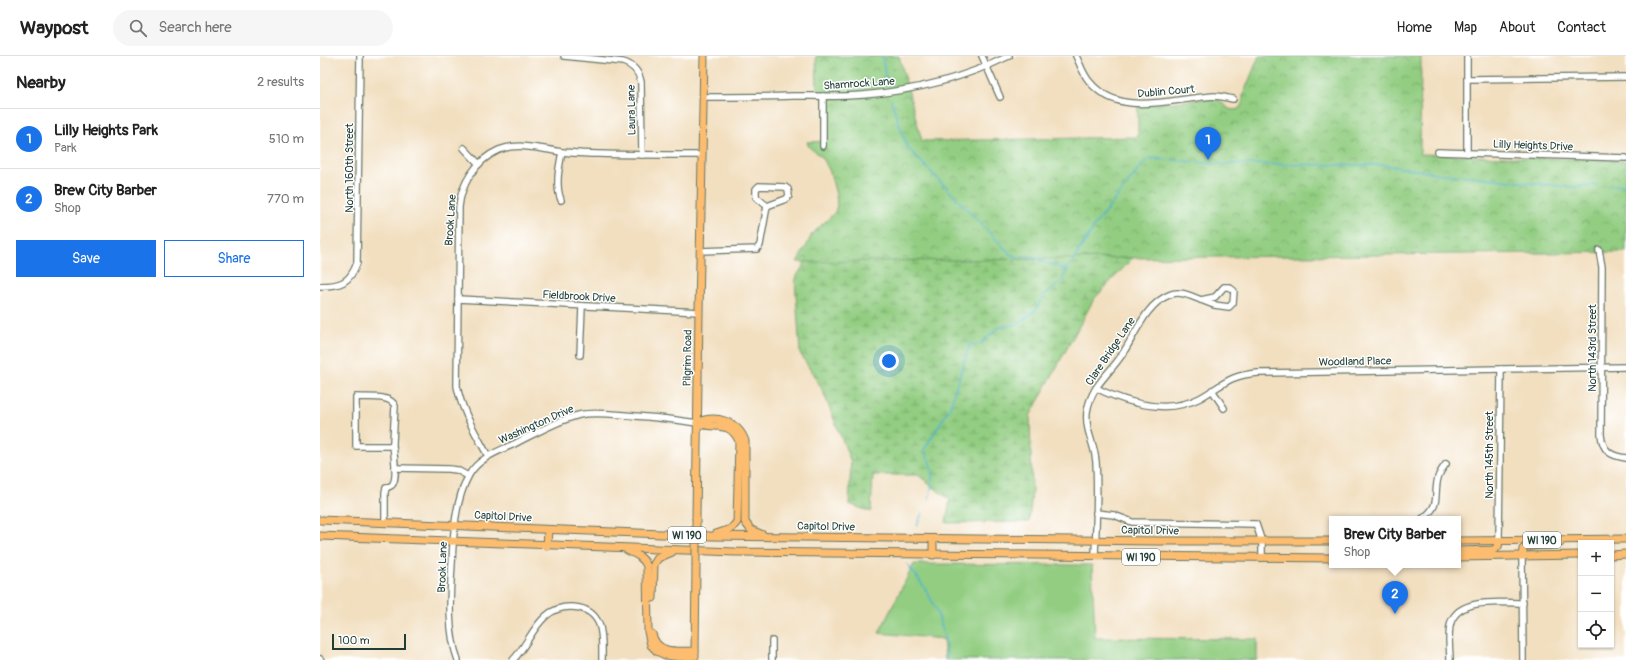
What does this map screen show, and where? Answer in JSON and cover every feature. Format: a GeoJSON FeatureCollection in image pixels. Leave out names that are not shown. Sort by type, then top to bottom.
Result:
{"type":"FeatureCollection","features":[{"type":"Feature","properties":{"kind":"main road","name":"Pilgrim Road"},"geometry":{"type":"LineString","coordinates":[[695,656],[698,312],[704,56]]}},
{"type":"Feature","properties":{"kind":"main road"},"geometry":{"type":"LineString","coordinates":[[697,423],[705,419],[728,422],[735,425],[743,434],[745,441],[745,522],[751,530],[767,537]]}},
{"type":"Feature","properties":{"kind":"main road"},"geometry":{"type":"LineString","coordinates":[[697,423],[705,426],[722,426],[730,428],[734,431],[739,441],[737,522],[731,529],[711,536]]}},
{"type":"Feature","properties":{"kind":"main road","name":"Capitol Drive"},"geometry":{"type":"LineString","coordinates":[[320,520],[711,536],[1262,542],[1329,541]]}},
{"type":"Feature","properties":{"kind":"main road"},"geometry":{"type":"LineString","coordinates":[[547,546],[548,530]]}},
{"type":"Feature","properties":{"kind":"main road","name":"WI 190"},"geometry":{"type":"LineString","coordinates":[[320,536],[675,551],[933,555],[1329,558]]}},
{"type":"Feature","properties":{"kind":"main road"},"geometry":{"type":"LineString","coordinates":[[933,539],[933,555]]}},
{"type":"Feature","properties":{"kind":"main road","name":"WI 190"},"geometry":{"type":"LineString","coordinates":[[1461,541],[1626,539]]}},
{"type":"Feature","properties":{"kind":"main road"},"geometry":{"type":"LineString","coordinates":[[1522,556],[1523,549],[1527,546],[1551,545],[1570,540]]}},
{"type":"Feature","properties":{"kind":"main road"},"geometry":{"type":"LineString","coordinates":[[1461,551],[1493,550],[1498,547],[1499,541]]}},
{"type":"Feature","properties":{"kind":"main road"},"geometry":{"type":"LineString","coordinates":[[625,549],[640,556],[645,560],[647,566],[648,632],[651,645],[657,651],[665,655],[695,656]]}},
{"type":"Feature","properties":{"kind":"main road"},"geometry":{"type":"LineString","coordinates":[[675,551],[658,558],[654,564],[652,635],[656,644],[664,650],[695,656]]}},
{"type":"Feature","properties":{"kind":"main road"},"geometry":{"type":"LineString","coordinates":[[1614,555],[1626,554]]}},
{"type":"Feature","properties":{"kind":"main road","name":"WI 190"},"geometry":{"type":"LineString","coordinates":[[1461,557],[1578,555]]}},
{"type":"Feature","properties":{"kind":"street","name":"North 160th Street"},"geometry":{"type":"LineString","coordinates":[[320,286],[335,286],[349,278],[354,273],[358,263],[360,56]]}},
{"type":"Feature","properties":{"kind":"street","name":"Laura Lane"},"geometry":{"type":"LineString","coordinates":[[564,56],[623,62],[636,70],[641,82],[642,155]]}},
{"type":"Feature","properties":{"kind":"street"},"geometry":{"type":"LineString","coordinates":[[982,56],[1000,97]]}},
{"type":"Feature","properties":{"kind":"street","name":"Shamrock Lane"},"geometry":{"type":"LineString","coordinates":[[704,97],[858,95],[898,91],[943,81],[987,66],[1009,56]]}},
{"type":"Feature","properties":{"kind":"street","name":"Dublin Court"},"geometry":{"type":"LineString","coordinates":[[1076,56],[1084,74],[1095,88],[1110,98],[1118,101],[1138,104],[1216,96],[1232,99]]}},
{"type":"Feature","properties":{"kind":"street"},"geometry":{"type":"LineString","coordinates":[[1467,56],[1467,153]]}},
{"type":"Feature","properties":{"kind":"street"},"geometry":{"type":"LineString","coordinates":[[1468,79],[1626,77]]}},
{"type":"Feature","properties":{"kind":"street"},"geometry":{"type":"LineString","coordinates":[[823,96],[823,146]]}},
{"type":"Feature","properties":{"kind":"street","name":"Brook Lane"},"geometry":{"type":"LineString","coordinates":[[488,456],[466,416],[457,386],[460,199],[466,180],[479,164],[494,153],[508,147],[532,147],[562,152],[599,154],[702,155]]}},
{"type":"Feature","properties":{"kind":"street"},"geometry":{"type":"LineString","coordinates":[[464,148],[479,164]]}},
{"type":"Feature","properties":{"kind":"street"},"geometry":{"type":"LineString","coordinates":[[561,200],[558,195],[558,185],[562,152]]}},
{"type":"Feature","properties":{"kind":"street","name":"Lilly Heights Drive"},"geometry":{"type":"LineString","coordinates":[[1438,152],[1626,158]]}},
{"type":"Feature","properties":{"kind":"street"},"geometry":{"type":"LineString","coordinates":[[759,186],[785,187],[788,189],[789,196],[786,199],[767,206],[756,197],[756,189],[759,186]]}},
{"type":"Feature","properties":{"kind":"street"},"geometry":{"type":"LineString","coordinates":[[700,251],[757,249],[760,245],[767,206]]}},
{"type":"Feature","properties":{"kind":"street","name":"North 143rd Street"},"geometry":{"type":"LineString","coordinates":[[1599,250],[1602,267],[1601,435],[1604,447],[1610,455],[1626,458]]}},
{"type":"Feature","properties":{"kind":"street","name":"Clare Bridge Lane"},"geometry":{"type":"LineString","coordinates":[[1095,556],[1096,461],[1087,426],[1088,406],[1100,381],[1119,359],[1142,321],[1163,298],[1168,295],[1185,293],[1201,300],[1214,305],[1229,307],[1233,303],[1234,291],[1229,287],[1224,287],[1215,297],[1201,300]]}},
{"type":"Feature","properties":{"kind":"street","name":"Fieldbrook Drive"},"geometry":{"type":"LineString","coordinates":[[458,299],[698,312]]}},
{"type":"Feature","properties":{"kind":"street"},"geometry":{"type":"LineString","coordinates":[[580,355],[582,306]]}},
{"type":"Feature","properties":{"kind":"street","name":"Woodland Place"},"geometry":{"type":"LineString","coordinates":[[1096,388],[1128,400],[1159,406],[1170,406],[1184,404],[1198,398],[1230,379],[1243,374],[1258,372],[1626,367]]}},
{"type":"Feature","properties":{"kind":"street","name":"North 145th Street"},"geometry":{"type":"LineString","coordinates":[[1499,541],[1501,369]]}},
{"type":"Feature","properties":{"kind":"street"},"geometry":{"type":"LineString","coordinates":[[1212,390],[1224,408]]}},
{"type":"Feature","properties":{"kind":"street"},"geometry":{"type":"LineString","coordinates":[[385,523],[385,492],[386,488],[394,482],[395,468],[393,446],[395,406],[393,401],[388,398],[356,397],[356,446],[393,446]]}},
{"type":"Feature","properties":{"kind":"street","name":"Washington Drive"},"geometry":{"type":"LineString","coordinates":[[468,476],[476,466],[488,456],[578,415],[612,414],[665,418],[697,423]]}},
{"type":"Feature","properties":{"kind":"street"},"geometry":{"type":"LineString","coordinates":[[1425,516],[1433,507],[1437,499],[1438,477],[1446,464]]}},
{"type":"Feature","properties":{"kind":"street"},"geometry":{"type":"LineString","coordinates":[[395,468],[449,469],[457,470],[468,476]]}},
{"type":"Feature","properties":{"kind":"street","name":"Brook Lane"},"geometry":{"type":"LineString","coordinates":[[458,660],[452,637],[452,541],[458,505],[468,476]]}},
{"type":"Feature","properties":{"kind":"street"},"geometry":{"type":"LineString","coordinates":[[1096,513],[1108,513],[1132,522],[1256,524],[1262,542],[1262,558]]}},
{"type":"Feature","properties":{"kind":"street"},"geometry":{"type":"LineString","coordinates":[[1522,556],[1523,660]]}},
{"type":"Feature","properties":{"kind":"street"},"geometry":{"type":"LineString","coordinates":[[1450,660],[1450,628],[1455,616],[1466,607],[1473,604],[1523,603]]}},
{"type":"Feature","properties":{"kind":"street"},"geometry":{"type":"LineString","coordinates":[[513,660],[546,616],[561,608],[574,607],[588,612],[596,618],[601,630],[602,660]]}},
{"type":"Feature","properties":{"kind":"street"},"geometry":{"type":"LineString","coordinates":[[772,641],[772,660]]}},
{"type":"Feature","properties":{"kind":"green space"},"geometry":{"type":"Polygon","coordinates":[[[816,56],[899,56],[922,141],[1138,137],[1138,106],[1215,98],[1231,110],[1239,109],[1243,102],[1243,95],[1259,56],[1421,56],[1420,154],[1626,161],[1626,252],[797,262],[812,234],[835,212],[837,205],[830,172],[823,158],[809,147],[807,142],[826,141],[826,92],[817,92],[816,56]]]}},
{"type":"Feature","properties":{"kind":"green space"},"geometry":{"type":"Polygon","coordinates":[[[927,159],[1162,227],[1094,299],[1030,416],[1032,492],[1029,522],[946,523],[950,500],[918,475],[873,475],[871,512],[849,504],[851,462],[822,389],[800,353],[795,279],[844,200],[927,159]]]}},
{"type":"Feature","properties":{"kind":"green space"},"geometry":{"type":"Polygon","coordinates":[[[914,564],[1092,565],[1095,638],[1257,639],[1257,660],[945,660],[943,639],[879,633],[914,564]]]}},
{"type":"Feature","properties":{"kind":"waterway"},"geometry":{"type":"LineString","coordinates":[[882,56],[887,84]]}},
{"type":"Feature","properties":{"kind":"waterway"},"geometry":{"type":"LineString","coordinates":[[891,100],[907,147],[1010,254],[1016,257],[1029,256],[1067,270]]}},
{"type":"Feature","properties":{"kind":"waterway"},"geometry":{"type":"LineString","coordinates":[[929,498],[932,485],[932,474],[930,462],[924,450],[949,409],[970,344],[981,344],[999,327],[1017,324],[1036,310],[1043,296],[1062,281],[1067,270],[1095,225],[1143,164],[1150,158],[1216,164],[1383,165],[1442,174],[1572,187],[1597,185]]}},
{"type":"Feature","properties":{"kind":"waterway"},"geometry":{"type":"LineString","coordinates":[[1610,185],[1626,185]]}},
{"type":"Feature","properties":{"kind":"waterway"},"geometry":{"type":"LineString","coordinates":[[917,526],[922,513]]}},
{"type":"Feature","properties":{"kind":"waterway"},"geometry":{"type":"LineString","coordinates":[[907,564],[930,597],[944,634],[947,660]]}},
{"type":"Feature","properties":{"kind":"place","name":"Lilly Heights Park"},"geometry":{"type":"Point","coordinates":[1208,160]}},
{"type":"Feature","properties":{"kind":"place","name":"Brew City Barber"},"geometry":{"type":"Point","coordinates":[1395,614]}}]}
